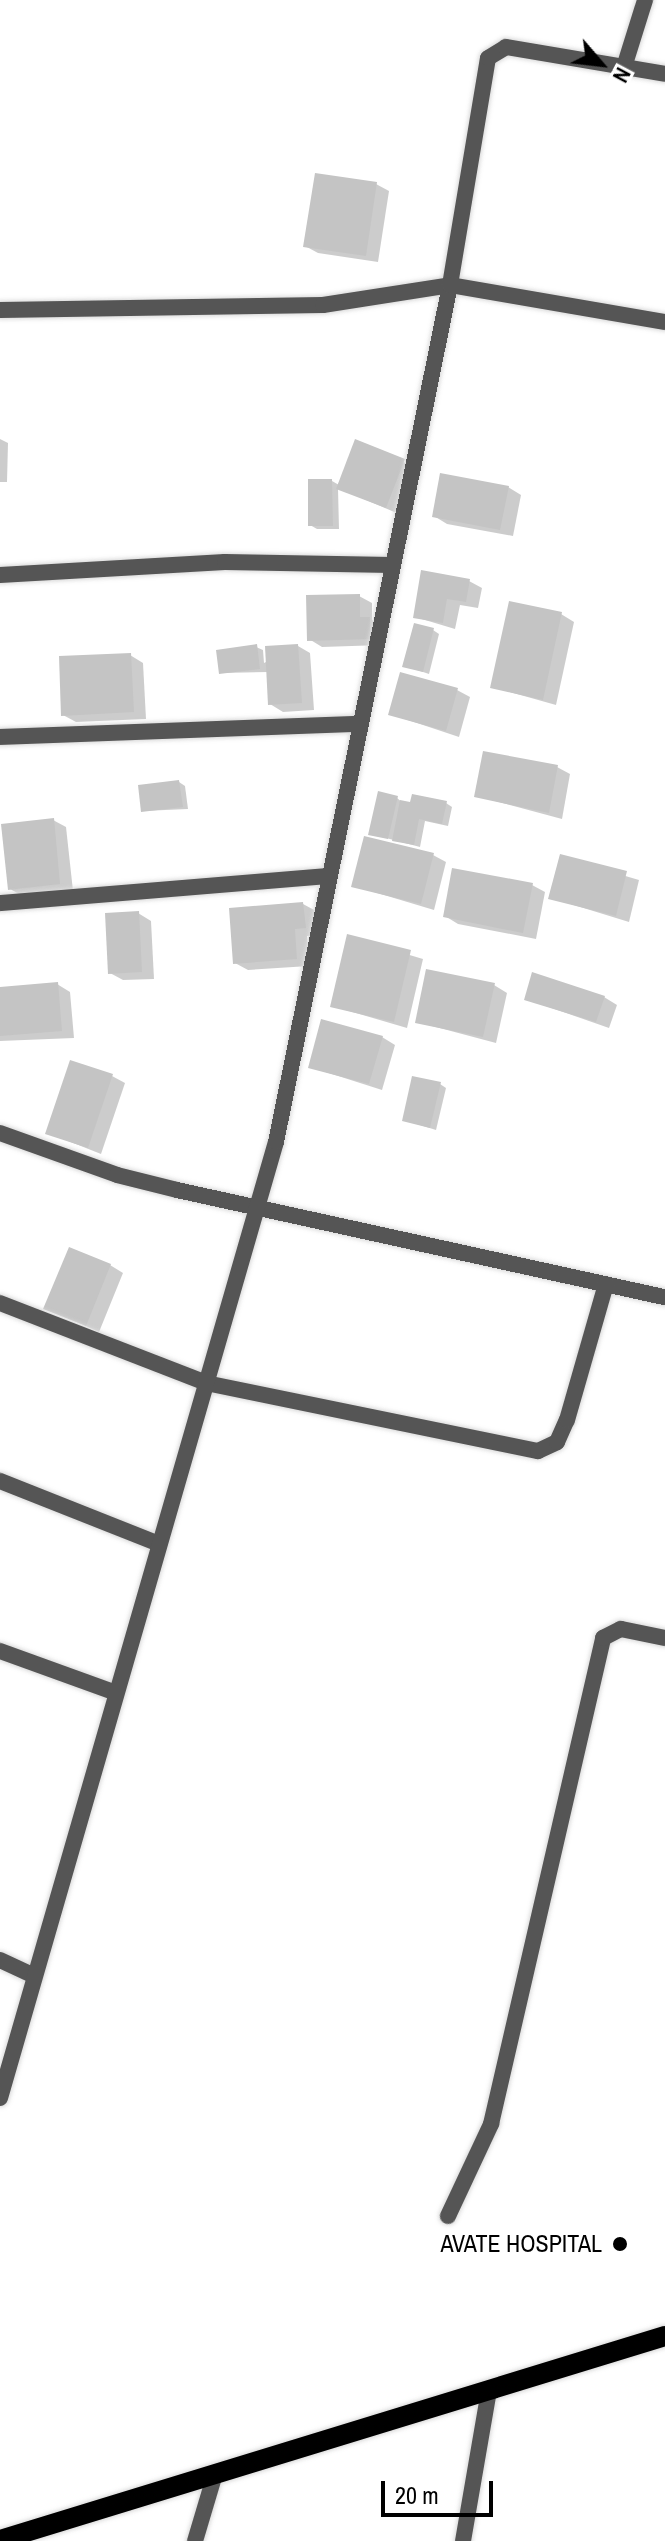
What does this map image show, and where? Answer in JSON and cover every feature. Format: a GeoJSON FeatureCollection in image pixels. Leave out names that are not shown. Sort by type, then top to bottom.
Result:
{"type":"FeatureCollection","features":[{"type":"Feature","properties":{"kind":"main road"},"geometry":{"type":"LineString","coordinates":[[0,2540],[665,2336]]}},
{"type":"Feature","properties":{"kind":"street"},"geometry":{"type":"LineString","coordinates":[[625,64],[645,0]]}},
{"type":"Feature","properties":{"kind":"street"},"geometry":{"type":"LineString","coordinates":[[0,2098],[276,1142],[450,285],[488,58],[506,47],[625,64],[665,74]]}},
{"type":"Feature","properties":{"kind":"street"},"geometry":{"type":"LineString","coordinates":[[0,310],[323,305],[450,285],[665,322]]}},
{"type":"Feature","properties":{"kind":"street"},"geometry":{"type":"LineString","coordinates":[[0,575],[225,562],[392,565]]}},
{"type":"Feature","properties":{"kind":"street"},"geometry":{"type":"LineString","coordinates":[[0,737],[359,724]]}},
{"type":"Feature","properties":{"kind":"street"},"geometry":{"type":"LineString","coordinates":[[0,903],[329,876]]}},
{"type":"Feature","properties":{"kind":"street"},"geometry":{"type":"LineString","coordinates":[[0,1133],[117,1175],[665,1297]]}},
{"type":"Feature","properties":{"kind":"street"},"geometry":{"type":"LineString","coordinates":[[0,1303],[206,1383],[538,1451],[557,1442],[567,1420],[606,1284]]}},
{"type":"Feature","properties":{"kind":"street"},"geometry":{"type":"LineString","coordinates":[[0,1481],[159,1544]]}},
{"type":"Feature","properties":{"kind":"street"},"geometry":{"type":"LineString","coordinates":[[448,2216],[491,2124],[603,1638],[621,1629],[665,1638]]}},
{"type":"Feature","properties":{"kind":"street"},"geometry":{"type":"LineString","coordinates":[[0,1651],[116,1693]]}},
{"type":"Feature","properties":{"kind":"street"},"geometry":{"type":"LineString","coordinates":[[0,1960],[35,1976]]}},
{"type":"Feature","properties":{"kind":"street"},"geometry":{"type":"LineString","coordinates":[[463,2541],[489,2391]]}},
{"type":"Feature","properties":{"kind":"street"},"geometry":{"type":"LineString","coordinates":[[195,2541],[215,2474]]}},
{"type":"Feature","properties":{"kind":"building"},"geometry":{"type":"Polygon","coordinates":[[[315,173],[377,182],[366,256],[303,247],[315,173]]]}},
{"type":"Feature","properties":{"kind":"building"},"geometry":{"type":"Polygon","coordinates":[[[355,439],[405,459],[386,508],[336,489],[355,439]]]}},
{"type":"Feature","properties":{"kind":"building"},"geometry":{"type":"Polygon","coordinates":[[[440,473],[509,486],[500,530],[432,517],[440,473]]]}},
{"type":"Feature","properties":{"kind":"building"},"geometry":{"type":"Polygon","coordinates":[[[308,479],[332,479],[333,526],[308,526],[308,479]]]}},
{"type":"Feature","properties":{"kind":"building"},"geometry":{"type":"Polygon","coordinates":[[[421,570],[470,579],[466,602],[447,599],[443,623],[413,618],[421,570]]]}},
{"type":"Feature","properties":{"kind":"building"},"geometry":{"type":"Polygon","coordinates":[[[360,594],[360,617],[370,617],[370,639],[307,641],[306,595],[360,594]]]}},
{"type":"Feature","properties":{"kind":"building"},"geometry":{"type":"Polygon","coordinates":[[[509,601],[562,612],[543,700],[490,688],[509,601]]]}},
{"type":"Feature","properties":{"kind":"building"},"geometry":{"type":"Polygon","coordinates":[[[414,623],[434,628],[423,672],[402,667],[414,623]]]}},
{"type":"Feature","properties":{"kind":"building"},"geometry":{"type":"Polygon","coordinates":[[[257,644],[260,669],[219,674],[216,650],[257,644]]]}},
{"type":"Feature","properties":{"kind":"building"},"geometry":{"type":"Polygon","coordinates":[[[298,644],[302,703],[268,705],[265,646],[298,644]]]}},
{"type":"Feature","properties":{"kind":"building"},"geometry":{"type":"Polygon","coordinates":[[[131,653],[134,712],[61,716],[59,656],[131,653]]]}},
{"type":"Feature","properties":{"kind":"building"},"geometry":{"type":"Polygon","coordinates":[[[400,672],[458,688],[446,731],[388,715],[400,672]]]}},
{"type":"Feature","properties":{"kind":"building"},"geometry":{"type":"Polygon","coordinates":[[[483,751],[558,765],[549,813],[474,797],[483,751]]]}},
{"type":"Feature","properties":{"kind":"building"},"geometry":{"type":"Polygon","coordinates":[[[179,780],[183,807],[141,812],[138,785],[179,780]]]}},
{"type":"Feature","properties":{"kind":"building"},"geometry":{"type":"Polygon","coordinates":[[[378,791],[398,796],[388,839],[368,835],[378,791]]]}},
{"type":"Feature","properties":{"kind":"building"},"geometry":{"type":"Polygon","coordinates":[[[412,794],[447,801],[442,824],[419,819],[414,845],[392,841],[400,800],[410,802],[412,794]]]}},
{"type":"Feature","properties":{"kind":"building"},"geometry":{"type":"Polygon","coordinates":[[[54,818],[60,884],[8,890],[1,824],[54,818]]]}},
{"type":"Feature","properties":{"kind":"building"},"geometry":{"type":"Polygon","coordinates":[[[364,836],[434,853],[421,904],[351,887],[364,836]]]}},
{"type":"Feature","properties":{"kind":"building"},"geometry":{"type":"Polygon","coordinates":[[[560,854],[627,871],[616,916],[548,899],[560,854]]]}},
{"type":"Feature","properties":{"kind":"building"},"geometry":{"type":"Polygon","coordinates":[[[452,868],[533,883],[523,933],[443,917],[452,868]]]}},
{"type":"Feature","properties":{"kind":"building"},"geometry":{"type":"Polygon","coordinates":[[[303,902],[306,928],[295,929],[297,959],[233,964],[229,908],[303,902]]]}},
{"type":"Feature","properties":{"kind":"building"},"geometry":{"type":"Polygon","coordinates":[[[139,911],[142,972],[108,974],[105,913],[139,911]]]}},
{"type":"Feature","properties":{"kind":"building"},"geometry":{"type":"Polygon","coordinates":[[[347,934],[411,950],[394,1022],[330,1007],[347,934]]]}},
{"type":"Feature","properties":{"kind":"building"},"geometry":{"type":"Polygon","coordinates":[[[426,969],[495,983],[483,1037],[415,1023],[426,969]]]}},
{"type":"Feature","properties":{"kind":"building"},"geometry":{"type":"Polygon","coordinates":[[[532,972],[605,996],[596,1022],[524,1000],[532,972]]]}},
{"type":"Feature","properties":{"kind":"building"},"geometry":{"type":"Polygon","coordinates":[[[58,982],[62,1031],[0,1036],[0,987],[58,982]]]}},
{"type":"Feature","properties":{"kind":"building"},"geometry":{"type":"Polygon","coordinates":[[[321,1019],[383,1036],[369,1084],[308,1068],[321,1019]]]}},
{"type":"Feature","properties":{"kind":"building"},"geometry":{"type":"Polygon","coordinates":[[[70,1060],[113,1074],[88,1148],[45,1134],[70,1060]]]}},
{"type":"Feature","properties":{"kind":"building"},"geometry":{"type":"Polygon","coordinates":[[[412,1076],[441,1082],[430,1128],[402,1121],[412,1076]]]}},
{"type":"Feature","properties":{"kind":"building"},"geometry":{"type":"Polygon","coordinates":[[[69,1247],[111,1264],[86,1326],[43,1309],[69,1247]]]}},
{"type":"Feature","properties":{"kind":"place","name":"AVATE HOSPITAL"},"geometry":{"type":"Point","coordinates":[620,2244]}}]}
